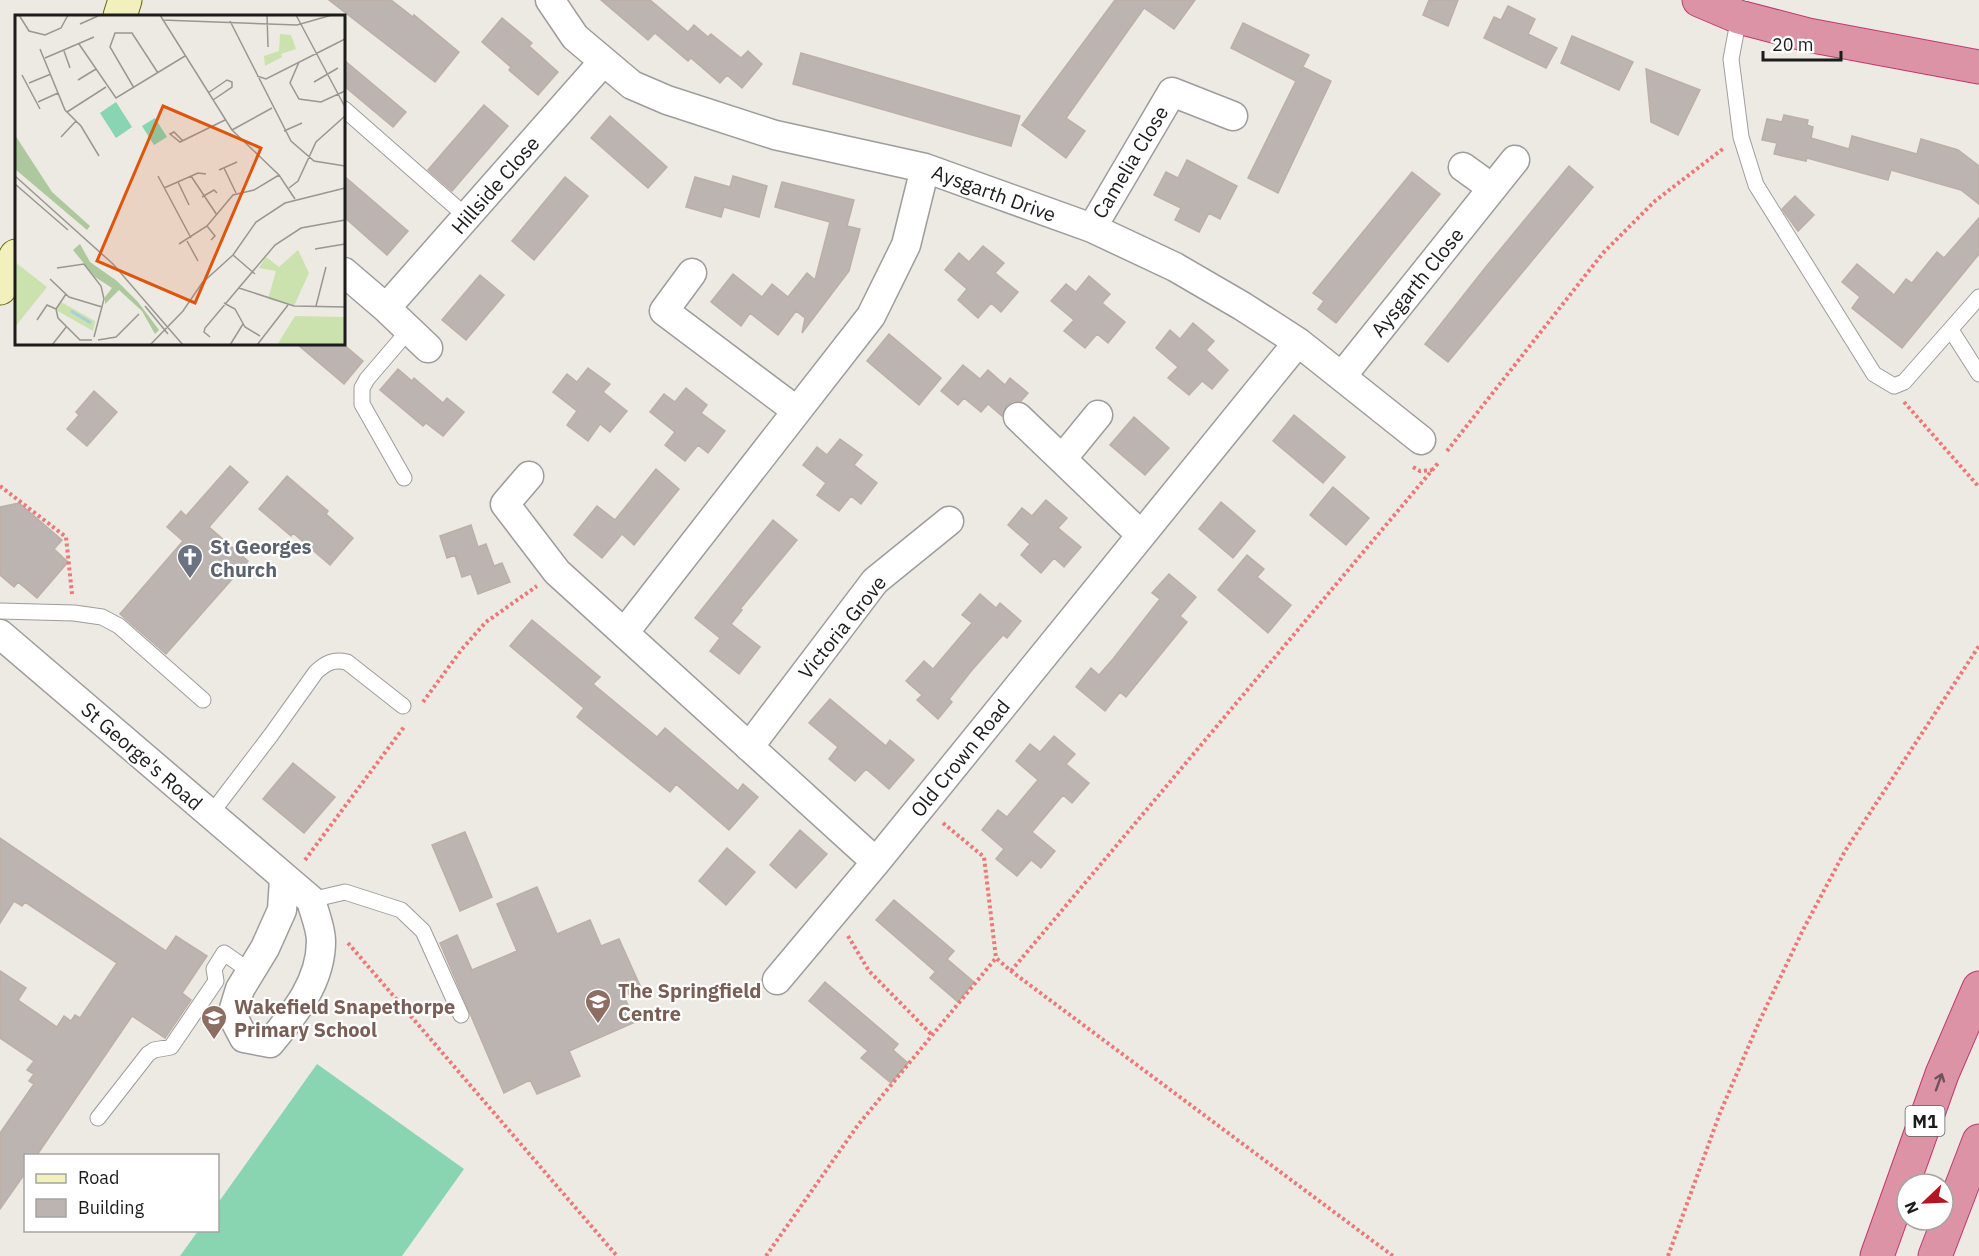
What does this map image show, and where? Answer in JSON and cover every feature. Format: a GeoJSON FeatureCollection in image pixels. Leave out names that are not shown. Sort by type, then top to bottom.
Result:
{"type":"FeatureCollection","features":[{"type":"Feature","properties":{"kind":"highway"},"geometry":{"type":"LineString","coordinates":[[1699,0],[1738,17],[1808,35],[1979,67]]}},
{"type":"Feature","properties":{"kind":"highway","name":"M1"},"geometry":{"type":"LineString","coordinates":[[1877,1256],[1942,1074],[1979,988]]}},
{"type":"Feature","properties":{"kind":"highway"},"geometry":{"type":"LineString","coordinates":[[1935,1256],[1979,1141]]}},
{"type":"Feature","properties":{"kind":"street"},"geometry":{"type":"LineString","coordinates":[[120,15],[125,0]]}},
{"type":"Feature","properties":{"kind":"street","name":"Aysgarth Drive"},"geometry":{"type":"LineString","coordinates":[[550,0],[575,37],[632,85],[678,104],[775,135],[925,168],[1092,228],[1175,267],[1298,342],[1421,440]]}},
{"type":"Feature","properties":{"kind":"street","name":"Hillside Close"},"geometry":{"type":"LineString","coordinates":[[386,308],[603,62]]}},
{"type":"Feature","properties":{"kind":"street","name":"Camelia Close"},"geometry":{"type":"LineString","coordinates":[[1092,228],[1172,92],[1233,116]]}},
{"type":"Feature","properties":{"kind":"street","name":"Aysgarth Close"},"geometry":{"type":"LineString","coordinates":[[1342,376],[1515,160]]}},
{"type":"Feature","properties":{"kind":"street"},"geometry":{"type":"LineString","coordinates":[[1463,167],[1492,188]]}},
{"type":"Feature","properties":{"kind":"street"},"geometry":{"type":"LineString","coordinates":[[624,633],[871,316],[906,245],[925,168]]}},
{"type":"Feature","properties":{"kind":"street"},"geometry":{"type":"LineString","coordinates":[[0,288],[15,258]]}},
{"type":"Feature","properties":{"kind":"street"},"geometry":{"type":"LineString","coordinates":[[345,273],[418,339]]}},
{"type":"Feature","properties":{"kind":"street"},"geometry":{"type":"LineString","coordinates":[[692,273],[664,311],[797,411]]}},
{"type":"Feature","properties":{"kind":"street","name":"Old Crown Road"},"geometry":{"type":"LineString","coordinates":[[777,980],[876,862],[1298,342]]}},
{"type":"Feature","properties":{"kind":"street"},"geometry":{"type":"LineString","coordinates":[[1062,459],[1098,415]]}},
{"type":"Feature","properties":{"kind":"street"},"geometry":{"type":"LineString","coordinates":[[1018,417],[1142,535]]}},
{"type":"Feature","properties":{"kind":"street"},"geometry":{"type":"LineString","coordinates":[[529,476],[504,504],[557,572],[876,862]]}},
{"type":"Feature","properties":{"kind":"street","name":"Victoria Grove"},"geometry":{"type":"LineString","coordinates":[[749,747],[875,581],[949,521]]}},
{"type":"Feature","properties":{"kind":"street","name":"St George's Road"},"geometry":{"type":"LineString","coordinates":[[0,634],[311,900]]}},
{"type":"Feature","properties":{"kind":"street"},"geometry":{"type":"LineString","coordinates":[[284,879],[282,910],[265,948],[240,989],[232,1015],[244,1038],[270,1043],[297,1009],[315,977],[321,940],[311,900]]}},
{"type":"Feature","properties":{"kind":"lane"},"geometry":{"type":"LineString","coordinates":[[1738,17],[1731,59],[1741,137],[1756,185],[1874,374],[1894,386],[1905,382],[1979,297]]}},
{"type":"Feature","properties":{"kind":"lane"},"geometry":{"type":"LineString","coordinates":[[345,110],[467,217]]}},
{"type":"Feature","properties":{"kind":"lane"},"geometry":{"type":"LineString","coordinates":[[1951,330],[1979,374]]}},
{"type":"Feature","properties":{"kind":"lane"},"geometry":{"type":"LineString","coordinates":[[404,478],[362,404],[362,388],[367,379],[418,339]]}},
{"type":"Feature","properties":{"kind":"lane"},"geometry":{"type":"LineString","coordinates":[[0,611],[74,613],[102,617],[118,626],[203,700]]}},
{"type":"Feature","properties":{"kind":"lane"},"geometry":{"type":"LineString","coordinates":[[210,815],[316,672],[324,666],[337,660],[347,662],[403,706]]}},
{"type":"Feature","properties":{"kind":"lane"},"geometry":{"type":"LineString","coordinates":[[311,900],[345,892],[402,910],[423,931],[461,1015]]}},
{"type":"Feature","properties":{"kind":"lane"},"geometry":{"type":"LineString","coordinates":[[99,1118],[148,1054],[154,1050],[171,1047],[216,981],[214,969],[224,953],[251,972]]}},
{"type":"Feature","properties":{"kind":"path"},"geometry":{"type":"LineString","coordinates":[[1447,452],[1604,253],[1654,201],[1741,137]]}},
{"type":"Feature","properties":{"kind":"path"},"geometry":{"type":"LineString","coordinates":[[1887,382],[1979,487]]}},
{"type":"Feature","properties":{"kind":"path"},"geometry":{"type":"LineString","coordinates":[[1011,971],[1440,461]]}},
{"type":"Feature","properties":{"kind":"path"},"geometry":{"type":"LineString","coordinates":[[0,486],[66,537],[74,613]]}},
{"type":"Feature","properties":{"kind":"path"},"geometry":{"type":"LineString","coordinates":[[1668,1256],[1720,1113],[1759,1022],[1803,930],[1845,851],[1979,646]]}},
{"type":"Feature","properties":{"kind":"path"},"geometry":{"type":"LineString","coordinates":[[922,805],[984,858],[996,958],[1393,1256]]}},
{"type":"Feature","properties":{"kind":"path"},"geometry":{"type":"LineString","coordinates":[[837,909],[848,938],[869,971],[932,1035]]}},
{"type":"Feature","properties":{"kind":"path"},"geometry":{"type":"LineString","coordinates":[[342,936],[617,1256]]}},
{"type":"Feature","properties":{"kind":"path"},"geometry":{"type":"LineString","coordinates":[[766,1256],[858,1125],[996,958]]}},
{"type":"Feature","properties":{"kind":"green space"},"geometry":{"type":"Polygon","coordinates":[[[317,1064],[464,1169],[402,1256],[180,1256],[197,1232],[219,1232],[219,1202],[317,1064]]]}},
{"type":"Feature","properties":{"kind":"building"},"geometry":{"type":"Polygon","coordinates":[[[329,0],[391,0],[413,17],[414,15],[459,52],[435,82],[329,0]]]}},
{"type":"Feature","properties":{"kind":"building"},"geometry":{"type":"Polygon","coordinates":[[[601,0],[650,0],[688,32],[694,25],[708,37],[711,34],[741,58],[748,51],[762,64],[742,88],[727,75],[720,83],[691,58],[688,61],[655,33],[648,40],[601,0]]]}},
{"type":"Feature","properties":{"kind":"building"},"geometry":{"type":"Polygon","coordinates":[[[1115,0],[1195,0],[1174,29],[1144,8],[1066,118],[1085,131],[1066,158],[1022,125],[1115,0]]]}},
{"type":"Feature","properties":{"kind":"building"},"geometry":{"type":"Polygon","coordinates":[[[1429,0],[1458,0],[1448,26],[1423,15],[1429,0]]]}},
{"type":"Feature","properties":{"kind":"building"},"geometry":{"type":"Polygon","coordinates":[[[1508,6],[1535,19],[1528,34],[1557,48],[1546,68],[1484,38],[1494,17],[1501,20],[1508,6]]]}},
{"type":"Feature","properties":{"kind":"building"},"geometry":{"type":"Polygon","coordinates":[[[502,18],[532,43],[529,46],[558,72],[538,95],[482,42],[502,18]]]}},
{"type":"Feature","properties":{"kind":"building"},"geometry":{"type":"Polygon","coordinates":[[[1243,23],[1309,55],[1300,72],[1303,67],[1331,81],[1278,193],[1248,178],[1296,81],[1231,48],[1243,23]]]}},
{"type":"Feature","properties":{"kind":"building"},"geometry":{"type":"Polygon","coordinates":[[[1572,36],[1633,62],[1619,90],[1561,63],[1572,36]]]}},
{"type":"Feature","properties":{"kind":"building"},"geometry":{"type":"Polygon","coordinates":[[[801,53],[1020,116],[1011,146],[793,84],[801,53]]]}},
{"type":"Feature","properties":{"kind":"building"},"geometry":{"type":"Polygon","coordinates":[[[345,61],[406,112],[393,127],[345,87],[345,61]]]}},
{"type":"Feature","properties":{"kind":"building"},"geometry":{"type":"Polygon","coordinates":[[[1646,69],[1700,90],[1678,135],[1651,122],[1646,69]]]}},
{"type":"Feature","properties":{"kind":"building"},"geometry":{"type":"Polygon","coordinates":[[[484,105],[508,126],[452,191],[428,170],[484,105]]]}},
{"type":"Feature","properties":{"kind":"building"},"geometry":{"type":"Polygon","coordinates":[[[1784,115],[1808,120],[1807,125],[1813,127],[1811,138],[1849,149],[1852,136],[1917,154],[1921,139],[1958,150],[1979,166],[1979,204],[1961,190],[1891,170],[1888,180],[1807,158],[1806,161],[1774,154],[1777,143],[1762,140],[1767,119],[1782,122],[1784,115]]]}},
{"type":"Feature","properties":{"kind":"building"},"geometry":{"type":"Polygon","coordinates":[[[610,116],[667,167],[648,188],[591,138],[610,116]]]}},
{"type":"Feature","properties":{"kind":"building"},"geometry":{"type":"Polygon","coordinates":[[[1187,160],[1237,186],[1220,219],[1209,213],[1199,232],[1175,220],[1181,208],[1154,195],[1166,172],[1178,178],[1187,160]]]}},
{"type":"Feature","properties":{"kind":"building"},"geometry":{"type":"Polygon","coordinates":[[[1569,166],[1593,187],[1448,362],[1425,344],[1569,166]]]}},
{"type":"Feature","properties":{"kind":"building"},"geometry":{"type":"Polygon","coordinates":[[[1412,172],[1440,194],[1336,323],[1318,309],[1324,301],[1313,293],[1412,172]]]}},
{"type":"Feature","properties":{"kind":"building"},"geometry":{"type":"Polygon","coordinates":[[[733,176],[767,186],[759,217],[724,207],[721,217],[686,207],[695,177],[730,187],[733,176]]]}},
{"type":"Feature","properties":{"kind":"building"},"geometry":{"type":"Polygon","coordinates":[[[345,177],[408,231],[387,255],[345,218],[345,177]]]}},
{"type":"Feature","properties":{"kind":"building"},"geometry":{"type":"Polygon","coordinates":[[[565,177],[588,196],[534,260],[512,241],[565,177]]]}},
{"type":"Feature","properties":{"kind":"building"},"geometry":{"type":"Polygon","coordinates":[[[782,182],[854,200],[847,226],[860,229],[849,271],[802,333],[805,318],[796,311],[778,335],[750,313],[741,326],[711,302],[733,274],[762,297],[772,284],[788,297],[807,273],[815,280],[830,222],[775,207],[782,182]]]}},
{"type":"Feature","properties":{"kind":"building"},"geometry":{"type":"Polygon","coordinates":[[[1795,196],[1814,215],[1798,231],[1782,209],[1795,196]]]}},
{"type":"Feature","properties":{"kind":"building"},"geometry":{"type":"Polygon","coordinates":[[[1979,218],[1979,254],[1902,348],[1852,308],[1860,297],[1842,282],[1857,264],[1894,295],[1906,279],[1912,283],[1937,252],[1944,258],[1979,218]]]}},
{"type":"Feature","properties":{"kind":"building"},"geometry":{"type":"Polygon","coordinates":[[[983,246],[1004,263],[995,273],[1018,292],[1001,312],[991,303],[978,318],[958,300],[967,289],[945,270],[959,253],[969,262],[983,246]]]}},
{"type":"Feature","properties":{"kind":"building"},"geometry":{"type":"Polygon","coordinates":[[[480,275],[504,295],[466,340],[442,320],[480,275]]]}},
{"type":"Feature","properties":{"kind":"building"},"geometry":{"type":"Polygon","coordinates":[[[1089,276],[1110,294],[1102,303],[1125,322],[1108,343],[1097,334],[1085,348],[1064,331],[1074,320],[1051,301],[1066,284],[1076,292],[1089,276]]]}},
{"type":"Feature","properties":{"kind":"building"},"geometry":{"type":"Polygon","coordinates":[[[1193,323],[1214,341],[1206,350],[1228,370],[1212,389],[1202,381],[1189,395],[1168,378],[1178,367],[1156,348],[1170,330],[1180,339],[1193,323]]]}},
{"type":"Feature","properties":{"kind":"building"},"geometry":{"type":"Polygon","coordinates":[[[889,334],[941,378],[919,405],[867,361],[889,334]]]}},
{"type":"Feature","properties":{"kind":"building"},"geometry":{"type":"Polygon","coordinates":[[[298,345],[344,345],[363,361],[344,384],[298,345]]]}},
{"type":"Feature","properties":{"kind":"building"},"geometry":{"type":"Polygon","coordinates":[[[963,365],[980,379],[988,370],[1005,385],[1010,378],[1028,393],[1021,401],[1013,401],[1007,405],[1002,416],[988,404],[981,412],[964,398],[958,405],[941,391],[963,365]]]}},
{"type":"Feature","properties":{"kind":"building"},"geometry":{"type":"Polygon","coordinates":[[[588,368],[610,384],[603,392],[627,411],[610,432],[600,424],[588,441],[567,425],[577,411],[553,392],[567,374],[577,382],[588,368]]]}},
{"type":"Feature","properties":{"kind":"building"},"geometry":{"type":"Polygon","coordinates":[[[398,369],[412,381],[414,378],[443,403],[447,398],[464,412],[443,436],[426,423],[423,426],[380,390],[398,369]]]}},
{"type":"Feature","properties":{"kind":"building"},"geometry":{"type":"Polygon","coordinates":[[[686,388],[707,405],[701,413],[725,431],[708,453],[698,445],[685,461],[665,445],[675,432],[650,412],[664,394],[675,402],[686,388]]]}},
{"type":"Feature","properties":{"kind":"building"},"geometry":{"type":"Polygon","coordinates":[[[94,391],[117,412],[87,446],[67,429],[79,415],[76,412],[94,391]]]}},
{"type":"Feature","properties":{"kind":"building"},"geometry":{"type":"Polygon","coordinates":[[[1294,415],[1345,457],[1323,483],[1273,441],[1294,415]]]}},
{"type":"Feature","properties":{"kind":"building"},"geometry":{"type":"Polygon","coordinates":[[[1134,417],[1169,448],[1145,475],[1110,445],[1134,417]]]}},
{"type":"Feature","properties":{"kind":"building"},"geometry":{"type":"Polygon","coordinates":[[[840,439],[862,455],[854,465],[877,483],[861,504],[851,496],[839,511],[817,495],[826,483],[803,465],[817,447],[827,455],[840,439]]]}},
{"type":"Feature","properties":{"kind":"building","name":"St Georges Church"},"geometry":{"type":"Polygon","coordinates":[[[230,466],[248,482],[209,527],[248,561],[166,654],[120,614],[183,541],[167,527],[181,511],[186,516],[230,466]]]}},
{"type":"Feature","properties":{"kind":"building"},"geometry":{"type":"Polygon","coordinates":[[[656,469],[679,489],[634,545],[622,534],[602,558],[574,535],[597,506],[615,520],[656,469]]]}},
{"type":"Feature","properties":{"kind":"building"},"geometry":{"type":"Polygon","coordinates":[[[287,476],[328,511],[326,514],[353,538],[330,565],[293,533],[291,536],[259,509],[287,476]]]}},
{"type":"Feature","properties":{"kind":"building"},"geometry":{"type":"Polygon","coordinates":[[[1333,487],[1369,518],[1346,545],[1310,515],[1333,487]]]}},
{"type":"Feature","properties":{"kind":"building"},"geometry":{"type":"Polygon","coordinates":[[[1046,500],[1067,518],[1058,528],[1081,547],[1064,567],[1054,558],[1041,573],[1021,555],[1030,544],[1008,525],[1022,508],[1032,516],[1046,500]]]}},
{"type":"Feature","properties":{"kind":"building"},"geometry":{"type":"Polygon","coordinates":[[[1221,502],[1255,531],[1233,558],[1199,529],[1221,502]]]}},
{"type":"Feature","properties":{"kind":"building"},"geometry":{"type":"Polygon","coordinates":[[[19,503],[62,540],[54,549],[68,562],[37,598],[18,582],[14,587],[0,575],[0,507],[19,503]]]}},
{"type":"Feature","properties":{"kind":"building"},"geometry":{"type":"Polygon","coordinates":[[[773,520],[797,540],[740,609],[742,610],[731,624],[760,647],[739,674],[710,651],[720,638],[695,618],[773,520]]]}},
{"type":"Feature","properties":{"kind":"building"},"geometry":{"type":"Polygon","coordinates":[[[471,525],[478,547],[486,544],[494,566],[502,563],[510,582],[478,594],[471,574],[462,577],[455,555],[447,558],[440,536],[471,525]]]}},
{"type":"Feature","properties":{"kind":"building"},"geometry":{"type":"Polygon","coordinates":[[[1247,555],[1264,569],[1257,577],[1291,605],[1268,633],[1218,590],[1247,555]]]}},
{"type":"Feature","properties":{"kind":"building"},"geometry":{"type":"Polygon","coordinates":[[[1169,574],[1196,597],[1180,616],[1187,622],[1126,697],[1120,692],[1105,711],[1076,687],[1091,668],[1099,675],[1113,659],[1160,599],[1152,593],[1169,574]]]}},
{"type":"Feature","properties":{"kind":"building"},"geometry":{"type":"Polygon","coordinates":[[[980,594],[996,608],[1000,603],[1021,621],[1007,638],[1003,635],[972,670],[949,699],[952,702],[938,719],[917,700],[922,695],[906,681],[924,661],[933,669],[972,623],[962,615],[980,594]]]}},
{"type":"Feature","properties":{"kind":"building"},"geometry":{"type":"Polygon","coordinates":[[[532,620],[600,677],[593,684],[657,737],[665,728],[738,791],[743,784],[758,797],[729,830],[676,784],[670,792],[577,717],[584,708],[510,646],[532,620]]]}},
{"type":"Feature","properties":{"kind":"building"},"geometry":{"type":"Polygon","coordinates":[[[830,699],[886,746],[890,740],[914,760],[889,789],[866,769],[855,781],[829,759],[838,747],[809,723],[830,699]]]}},
{"type":"Feature","properties":{"kind":"building"},"geometry":{"type":"Polygon","coordinates":[[[1054,736],[1075,754],[1066,764],[1089,783],[1072,803],[1063,795],[1032,832],[1055,851],[1041,868],[1031,860],[1017,876],[996,859],[1004,849],[982,830],[998,810],[1007,817],[1038,780],[1016,761],[1030,744],[1040,752],[1054,736]]]}},
{"type":"Feature","properties":{"kind":"building"},"geometry":{"type":"Polygon","coordinates":[[[293,763],[335,797],[304,833],[263,799],[293,763]]]}},
{"type":"Feature","properties":{"kind":"building"},"geometry":{"type":"Polygon","coordinates":[[[800,830],[827,854],[796,888],[770,865],[800,830]]]}},
{"type":"Feature","properties":{"kind":"building"},"geometry":{"type":"Polygon","coordinates":[[[465,832],[492,897],[460,911],[432,845],[465,832]]]}},
{"type":"Feature","properties":{"kind":"building"},"geometry":{"type":"Polygon","coordinates":[[[0,838],[166,951],[176,936],[207,956],[182,993],[191,1000],[165,1038],[132,1016],[38,1154],[24,1154],[24,1175],[0,1209],[0,1133],[34,1084],[29,1081],[34,1074],[27,1070],[34,1061],[0,1038],[0,971],[26,988],[18,1000],[57,1027],[64,1016],[71,1021],[75,1015],[80,1018],[117,963],[25,902],[22,906],[14,901],[0,923],[0,838]]]}},
{"type":"Feature","properties":{"kind":"building"},"geometry":{"type":"Polygon","coordinates":[[[727,848],[755,872],[726,905],[699,881],[727,848]]]}},
{"type":"Feature","properties":{"kind":"building"},"geometry":{"type":"Polygon","coordinates":[[[537,887],[557,934],[590,920],[601,946],[619,939],[641,988],[624,996],[635,1022],[569,1051],[580,1076],[537,1094],[530,1080],[504,1093],[440,943],[457,935],[472,970],[517,951],[497,904],[537,887]]]}},
{"type":"Feature","properties":{"kind":"building"},"geometry":{"type":"Polygon","coordinates":[[[894,900],[954,951],[947,959],[974,982],[958,1002],[930,978],[936,972],[876,920],[894,900]]]}},
{"type":"Feature","properties":{"kind":"building"},"geometry":{"type":"Polygon","coordinates":[[[825,982],[898,1044],[893,1050],[908,1063],[891,1083],[861,1058],[868,1051],[809,1001],[825,982]]]}},
{"type":"Feature","properties":{"kind":"place","name":"St Georges Church"},"geometry":{"type":"Point","coordinates":[190,580]}},
{"type":"Feature","properties":{"kind":"place","name":"The Springfield Centre"},"geometry":{"type":"Point","coordinates":[598,1025]}},
{"type":"Feature","properties":{"kind":"place","name":"Wakefield Snapethorpe Primary School"},"geometry":{"type":"Point","coordinates":[214,1041]}}]}
